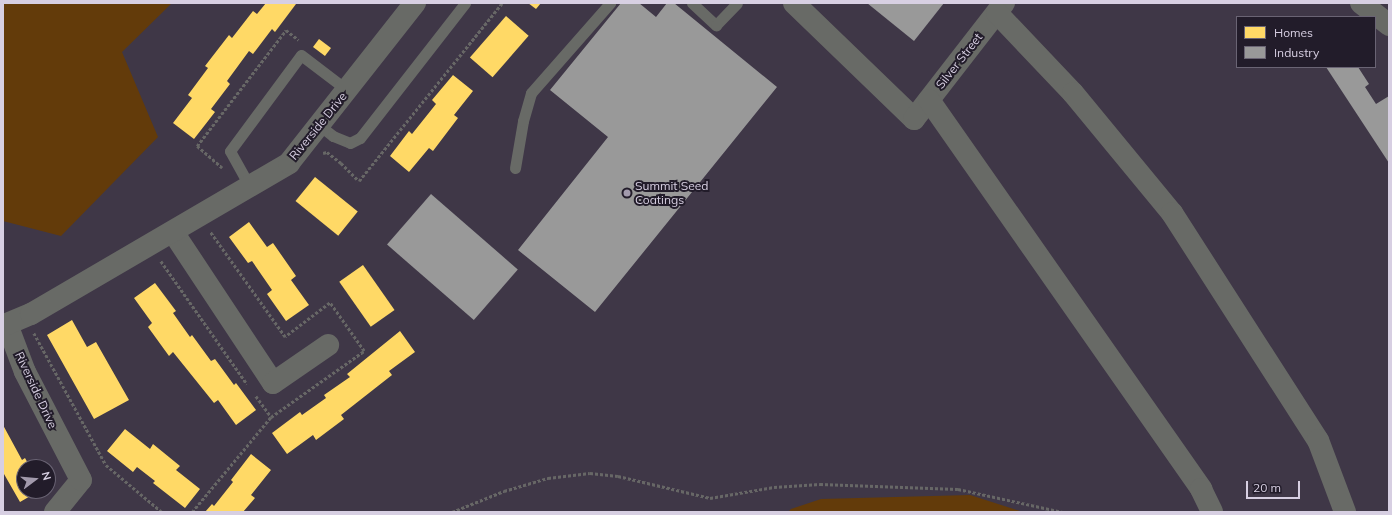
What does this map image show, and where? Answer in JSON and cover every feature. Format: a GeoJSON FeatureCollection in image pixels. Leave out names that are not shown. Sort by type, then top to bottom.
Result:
{"type":"FeatureCollection","features":[{"type":"Feature","properties":{"kind":"street","name":"Riverside Drive"},"geometry":{"type":"LineString","coordinates":[[55,512],[81,480],[25,372],[4,326],[31,314],[289,163],[415,3]]}},
{"type":"Feature","properties":{"kind":"street","name":"Silver Street"},"geometry":{"type":"LineString","coordinates":[[794,3],[914,119],[1000,8]]}},
{"type":"Feature","properties":{"kind":"street"},"geometry":{"type":"LineString","coordinates":[[1361,3],[1389,25]]}},
{"type":"Feature","properties":{"kind":"street"},"geometry":{"type":"LineString","coordinates":[[1000,8],[1073,93],[1172,213],[1318,440],[1345,512]]}},
{"type":"Feature","properties":{"kind":"street"},"geometry":{"type":"LineString","coordinates":[[929,100],[1201,489],[1212,512]]}},
{"type":"Feature","properties":{"kind":"street"},"geometry":{"type":"LineString","coordinates":[[173,232],[273,383],[328,344]]}},
{"type":"Feature","properties":{"kind":"lane"},"geometry":{"type":"LineString","coordinates":[[319,125],[333,136],[350,143],[360,138],[465,3]]}},
{"type":"Feature","properties":{"kind":"lane"},"geometry":{"type":"LineString","coordinates":[[515,168],[523,121],[531,93],[610,3]]}},
{"type":"Feature","properties":{"kind":"lane"},"geometry":{"type":"LineString","coordinates":[[692,3],[716,25],[737,3]]}},
{"type":"Feature","properties":{"kind":"lane"},"geometry":{"type":"LineString","coordinates":[[250,187],[230,151],[302,55],[347,90]]}},
{"type":"Feature","properties":{"kind":"path"},"geometry":{"type":"LineString","coordinates":[[321,153],[327,152],[360,181],[502,3]]}},
{"type":"Feature","properties":{"kind":"path"},"geometry":{"type":"LineString","coordinates":[[192,512],[271,417],[364,351],[330,303],[285,337],[207,229]]}},
{"type":"Feature","properties":{"kind":"path"},"geometry":{"type":"LineString","coordinates":[[161,261],[248,384]]}},
{"type":"Feature","properties":{"kind":"path"},"geometry":{"type":"LineString","coordinates":[[33,330],[106,465],[162,512]]}},
{"type":"Feature","properties":{"kind":"path"},"geometry":{"type":"LineString","coordinates":[[252,391],[271,417]]}},
{"type":"Feature","properties":{"kind":"path"},"geometry":{"type":"LineString","coordinates":[[452,512],[504,491],[548,478],[590,473],[618,476],[710,498],[774,487],[820,484],[958,489],[1062,512]]}},
{"type":"Feature","properties":{"kind":"shaded area"},"geometry":{"type":"Polygon","coordinates":[[[3,3],[172,3],[122,52],[158,137],[61,236],[3,221],[3,3]]]}},
{"type":"Feature","properties":{"kind":"shaded area"},"geometry":{"type":"Polygon","coordinates":[[[970,495],[1023,512],[788,512],[791,509],[821,499],[970,495]]]}},
{"type":"Feature","properties":{"kind":"building: Homes"},"geometry":{"type":"Polygon","coordinates":[[[266,3],[296,4],[275,32],[272,29],[253,54],[249,51],[227,81],[230,84],[211,109],[215,112],[194,139],[173,123],[192,98],[188,95],[208,68],[205,66],[229,35],[232,38],[253,11],[257,14],[266,3]]]}},
{"type":"Feature","properties":{"kind":"building: Homes"},"geometry":{"type":"Polygon","coordinates":[[[528,3],[541,3],[536,9],[528,3]]]}},
{"type":"Feature","properties":{"kind":"building: Homes"},"geometry":{"type":"Polygon","coordinates":[[[506,16],[529,36],[493,77],[470,58],[506,16]]]}},
{"type":"Feature","properties":{"kind":"building: Homes"},"geometry":{"type":"Polygon","coordinates":[[[319,39],[331,48],[325,56],[313,47],[319,39]]]}},
{"type":"Feature","properties":{"kind":"building: Homes"},"geometry":{"type":"Polygon","coordinates":[[[453,75],[473,91],[454,115],[458,118],[433,151],[429,148],[409,172],[390,156],[409,131],[412,134],[436,104],[432,100],[453,75]]]}},
{"type":"Feature","properties":{"kind":"building: Homes"},"geometry":{"type":"Polygon","coordinates":[[[315,177],[358,212],[338,236],[295,201],[315,177]]]}},
{"type":"Feature","properties":{"kind":"building: Homes"},"geometry":{"type":"Polygon","coordinates":[[[249,222],[267,247],[273,243],[296,276],[291,280],[309,305],[286,321],[267,294],[272,290],[252,261],[248,263],[229,237],[249,222]]]}},
{"type":"Feature","properties":{"kind":"building: Homes"},"geometry":{"type":"Polygon","coordinates":[[[363,265],[395,310],[371,327],[339,282],[363,265]]]}},
{"type":"Feature","properties":{"kind":"building: Homes"},"geometry":{"type":"Polygon","coordinates":[[[155,283],[176,311],[173,313],[190,337],[192,335],[211,361],[215,359],[234,385],[236,383],[256,410],[236,425],[218,400],[214,403],[173,352],[169,356],[148,327],[152,323],[134,298],[155,283]]]}},
{"type":"Feature","properties":{"kind":"building: Homes"},"geometry":{"type":"Polygon","coordinates":[[[72,320],[87,347],[96,342],[129,400],[94,419],[47,335],[72,320]]]}},
{"type":"Feature","properties":{"kind":"building: Homes"},"geometry":{"type":"Polygon","coordinates":[[[400,331],[415,352],[389,371],[392,375],[341,415],[344,419],[316,440],[313,435],[287,454],[272,433],[300,412],[302,415],[326,398],[324,395],[350,377],[347,374],[400,331]]]}},
{"type":"Feature","properties":{"kind":"building: Homes"},"geometry":{"type":"Polygon","coordinates":[[[3,425],[21,459],[16,459],[16,495],[3,474],[3,425]]]}},
{"type":"Feature","properties":{"kind":"building: Homes"},"geometry":{"type":"Polygon","coordinates":[[[125,429],[150,449],[153,444],[180,466],[176,470],[200,489],[185,508],[153,483],[155,481],[137,467],[133,472],[107,451],[125,429]]]}},
{"type":"Feature","properties":{"kind":"building: Homes"},"geometry":{"type":"Polygon","coordinates":[[[251,454],[271,470],[251,495],[255,498],[243,512],[205,512],[212,504],[214,506],[233,482],[231,480],[251,454]]]}},
{"type":"Feature","properties":{"kind":"building: Homes"},"geometry":{"type":"Polygon","coordinates":[[[18,499],[25,499],[20,502],[18,499]]]}},
{"type":"Feature","properties":{"kind":"building: Industry","name":"Summit Seed Coatings"},"geometry":{"type":"Polygon","coordinates":[[[621,3],[639,3],[656,17],[667,3],[674,3],[777,87],[595,312],[518,250],[608,137],[550,90],[621,3]]]}},
{"type":"Feature","properties":{"kind":"building: Industry"},"geometry":{"type":"Polygon","coordinates":[[[867,3],[944,3],[914,41],[867,3]]]}},
{"type":"Feature","properties":{"kind":"building: Industry"},"geometry":{"type":"Polygon","coordinates":[[[1327,68],[1359,68],[1369,84],[1365,87],[1376,104],[1389,96],[1389,163],[1327,68]]]}},
{"type":"Feature","properties":{"kind":"building: Industry"},"geometry":{"type":"Polygon","coordinates":[[[431,194],[518,269],[474,320],[387,245],[431,194]]]}},
{"type":"Feature","properties":{"kind":"place","name":"Summit Seed Coatings"},"geometry":{"type":"Point","coordinates":[627,193]}}]}
